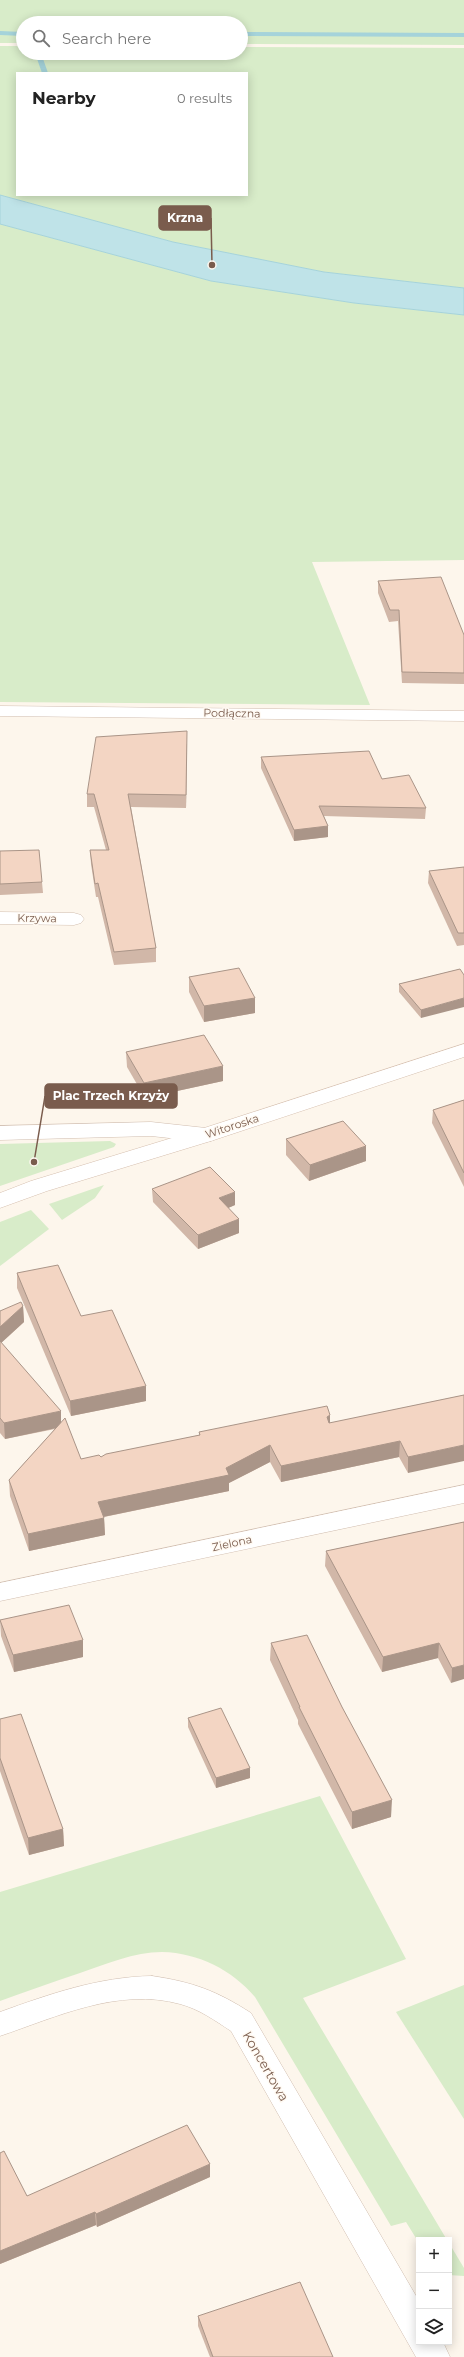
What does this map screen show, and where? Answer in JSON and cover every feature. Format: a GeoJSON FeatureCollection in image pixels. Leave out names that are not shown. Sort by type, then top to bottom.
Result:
{"type":"FeatureCollection","features":[{"type":"Feature","properties":{"kind":"street","name":"Podłączna"},"geometry":{"type":"LineString","coordinates":[[0,711],[464,716]]}},
{"type":"Feature","properties":{"kind":"street","name":"Krzywa"},"geometry":{"type":"LineString","coordinates":[[0,918],[74,919]]}},
{"type":"Feature","properties":{"kind":"street","name":"Witoroska"},"geometry":{"type":"LineString","coordinates":[[0,1201],[39,1186],[206,1135],[464,1050]]}},
{"type":"Feature","properties":{"kind":"street"},"geometry":{"type":"LineString","coordinates":[[0,1133],[151,1129],[206,1135]]}},
{"type":"Feature","properties":{"kind":"street","name":"Zielona"},"geometry":{"type":"LineString","coordinates":[[0,1592],[464,1494]]}},
{"type":"Feature","properties":{"kind":"street","name":"Koncertowa"},"geometry":{"type":"LineString","coordinates":[[0,2024],[91,1993],[132,1987],[165,1988],[197,1996],[222,2007],[241,2022],[416,2326]]}},
{"type":"Feature","properties":{"kind":"street"},"geometry":{"type":"LineString","coordinates":[[427,2345],[434,2357]]}},
{"type":"Feature","properties":{"kind":"green space"},"geometry":{"type":"Polygon","coordinates":[[[0,0],[464,0],[464,45],[248,44],[248,16],[16,16],[16,43],[0,43],[0,0]]]}},
{"type":"Feature","properties":{"kind":"green space"},"geometry":{"type":"Polygon","coordinates":[[[0,46],[16,46],[16,60],[248,60],[248,47],[464,48],[464,288],[324,272],[173,242],[0,195],[0,46]]]}},
{"type":"Feature","properties":{"kind":"green space"},"geometry":{"type":"Polygon","coordinates":[[[0,224],[211,281],[354,303],[464,315],[464,560],[312,562],[370,705],[0,702],[0,224]]]}},
{"type":"Feature","properties":{"kind":"green space"},"geometry":{"type":"Polygon","coordinates":[[[110,1141],[116,1144],[114,1147],[0,1186],[0,1144],[110,1141]]]}},
{"type":"Feature","properties":{"kind":"green space"},"geometry":{"type":"Polygon","coordinates":[[[104,1185],[95,1198],[62,1220],[49,1204],[104,1185]]]}},
{"type":"Feature","properties":{"kind":"green space"},"geometry":{"type":"Polygon","coordinates":[[[31,1210],[49,1229],[0,1266],[0,1222],[31,1210]]]}},
{"type":"Feature","properties":{"kind":"green space"},"geometry":{"type":"Polygon","coordinates":[[[320,1796],[406,1959],[303,1998],[445,2237],[416,2238],[406,2222],[391,2226],[255,1997],[236,1979],[214,1965],[176,1953],[162,1952],[141,1954],[110,1962],[0,2001],[0,1892],[320,1796]]]}},
{"type":"Feature","properties":{"kind":"green space"},"geometry":{"type":"Polygon","coordinates":[[[464,1985],[464,2119],[396,2012],[464,1985]]]}},
{"type":"Feature","properties":{"kind":"green space"},"geometry":{"type":"Polygon","coordinates":[[[452,2248],[464,2268],[464,2276],[452,2275],[452,2248]]]}},
{"type":"Feature","properties":{"kind":"water"},"geometry":{"type":"Polygon","coordinates":[[[0,195],[173,242],[324,272],[464,288],[464,315],[354,303],[211,281],[0,224],[0,195]]]}},
{"type":"Feature","properties":{"kind":"building"},"geometry":{"type":"Polygon","coordinates":[[[441,577],[464,635],[464,673],[402,672],[399,610],[390,610],[378,581],[441,577]]]}},
{"type":"Feature","properties":{"kind":"building"},"geometry":{"type":"Polygon","coordinates":[[[187,731],[186,795],[128,794],[156,948],[114,952],[98,883],[95,884],[90,850],[109,850],[94,794],[87,794],[96,737],[187,731]]]}},
{"type":"Feature","properties":{"kind":"building"},"geometry":{"type":"Polygon","coordinates":[[[369,751],[382,779],[409,775],[426,808],[319,806],[328,826],[294,830],[261,757],[369,751]]]}},
{"type":"Feature","properties":{"kind":"building"},"geometry":{"type":"Polygon","coordinates":[[[39,850],[42,882],[0,884],[0,851],[39,850]]]}},
{"type":"Feature","properties":{"kind":"building"},"geometry":{"type":"Polygon","coordinates":[[[464,867],[464,933],[458,933],[429,871],[464,867]]]}},
{"type":"Feature","properties":{"kind":"building"},"geometry":{"type":"Polygon","coordinates":[[[239,968],[255,998],[204,1006],[189,977],[239,968]]]}},
{"type":"Feature","properties":{"kind":"building"},"geometry":{"type":"Polygon","coordinates":[[[460,969],[464,975],[464,998],[421,1010],[399,984],[460,969]]]}},
{"type":"Feature","properties":{"kind":"building"},"geometry":{"type":"Polygon","coordinates":[[[204,1035],[223,1066],[144,1083],[126,1052],[204,1035]]]}},
{"type":"Feature","properties":{"kind":"building"},"geometry":{"type":"Polygon","coordinates":[[[464,1100],[464,1173],[433,1110],[464,1100]]]}},
{"type":"Feature","properties":{"kind":"building"},"geometry":{"type":"Polygon","coordinates":[[[343,1121],[366,1146],[310,1165],[286,1139],[343,1121]]]}},
{"type":"Feature","properties":{"kind":"building"},"geometry":{"type":"Polygon","coordinates":[[[210,1167],[235,1192],[219,1198],[239,1219],[198,1235],[152,1189],[210,1167]]]}},
{"type":"Feature","properties":{"kind":"building"},"geometry":{"type":"Polygon","coordinates":[[[58,1265],[81,1316],[112,1310],[146,1386],[70,1401],[17,1273],[58,1265]]]}},
{"type":"Feature","properties":{"kind":"building"},"geometry":{"type":"Polygon","coordinates":[[[21,1302],[23,1306],[0,1327],[0,1311],[21,1302]]]}},
{"type":"Feature","properties":{"kind":"building"},"geometry":{"type":"Polygon","coordinates":[[[0,1341],[61,1411],[4,1423],[0,1418],[0,1341]]]}},
{"type":"Feature","properties":{"kind":"building"},"geometry":{"type":"Polygon","coordinates":[[[464,1395],[464,1445],[408,1457],[400,1441],[281,1466],[270,1445],[226,1468],[229,1475],[98,1502],[104,1518],[28,1534],[9,1480],[65,1418],[81,1459],[99,1455],[101,1457],[106,1454],[200,1435],[199,1432],[327,1406],[330,1415],[327,1417],[329,1423],[464,1395]]]}},
{"type":"Feature","properties":{"kind":"building"},"geometry":{"type":"Polygon","coordinates":[[[464,1522],[464,1665],[452,1668],[439,1643],[383,1657],[326,1551],[464,1522]]]}},
{"type":"Feature","properties":{"kind":"building"},"geometry":{"type":"Polygon","coordinates":[[[69,1605],[83,1640],[13,1655],[0,1620],[69,1605]]]}},
{"type":"Feature","properties":{"kind":"building"},"geometry":{"type":"Polygon","coordinates":[[[307,1635],[342,1707],[392,1800],[352,1812],[299,1707],[271,1643],[307,1635]]]}},
{"type":"Feature","properties":{"kind":"building"},"geometry":{"type":"Polygon","coordinates":[[[221,1708],[250,1768],[216,1778],[188,1718],[221,1708]]]}},
{"type":"Feature","properties":{"kind":"building"},"geometry":{"type":"Polygon","coordinates":[[[21,1714],[63,1829],[28,1838],[0,1758],[0,1719],[21,1714]]]}},
{"type":"Feature","properties":{"kind":"building"},"geometry":{"type":"Polygon","coordinates":[[[187,2125],[210,2164],[96,2214],[95,2212],[0,2251],[0,2153],[4,2151],[27,2196],[187,2125]]]}},
{"type":"Feature","properties":{"kind":"building"},"geometry":{"type":"Polygon","coordinates":[[[300,2282],[333,2357],[213,2357],[198,2316],[300,2282]]]}},
{"type":"Feature","properties":{"kind":"waterway"},"geometry":{"type":"LineString","coordinates":[[0,33],[16,34]]}},
{"type":"Feature","properties":{"kind":"waterway"},"geometry":{"type":"LineString","coordinates":[[248,34],[464,35]]}},
{"type":"Feature","properties":{"kind":"waterway"},"geometry":{"type":"LineString","coordinates":[[40,60],[45,72]]}},
{"type":"Feature","properties":{"kind":"place","name":"Krzna"},"geometry":{"type":"Point","coordinates":[212,265]}},
{"type":"Feature","properties":{"kind":"place","name":"Plac Trzech Krzyży"},"geometry":{"type":"Point","coordinates":[34,1162]}}]}
